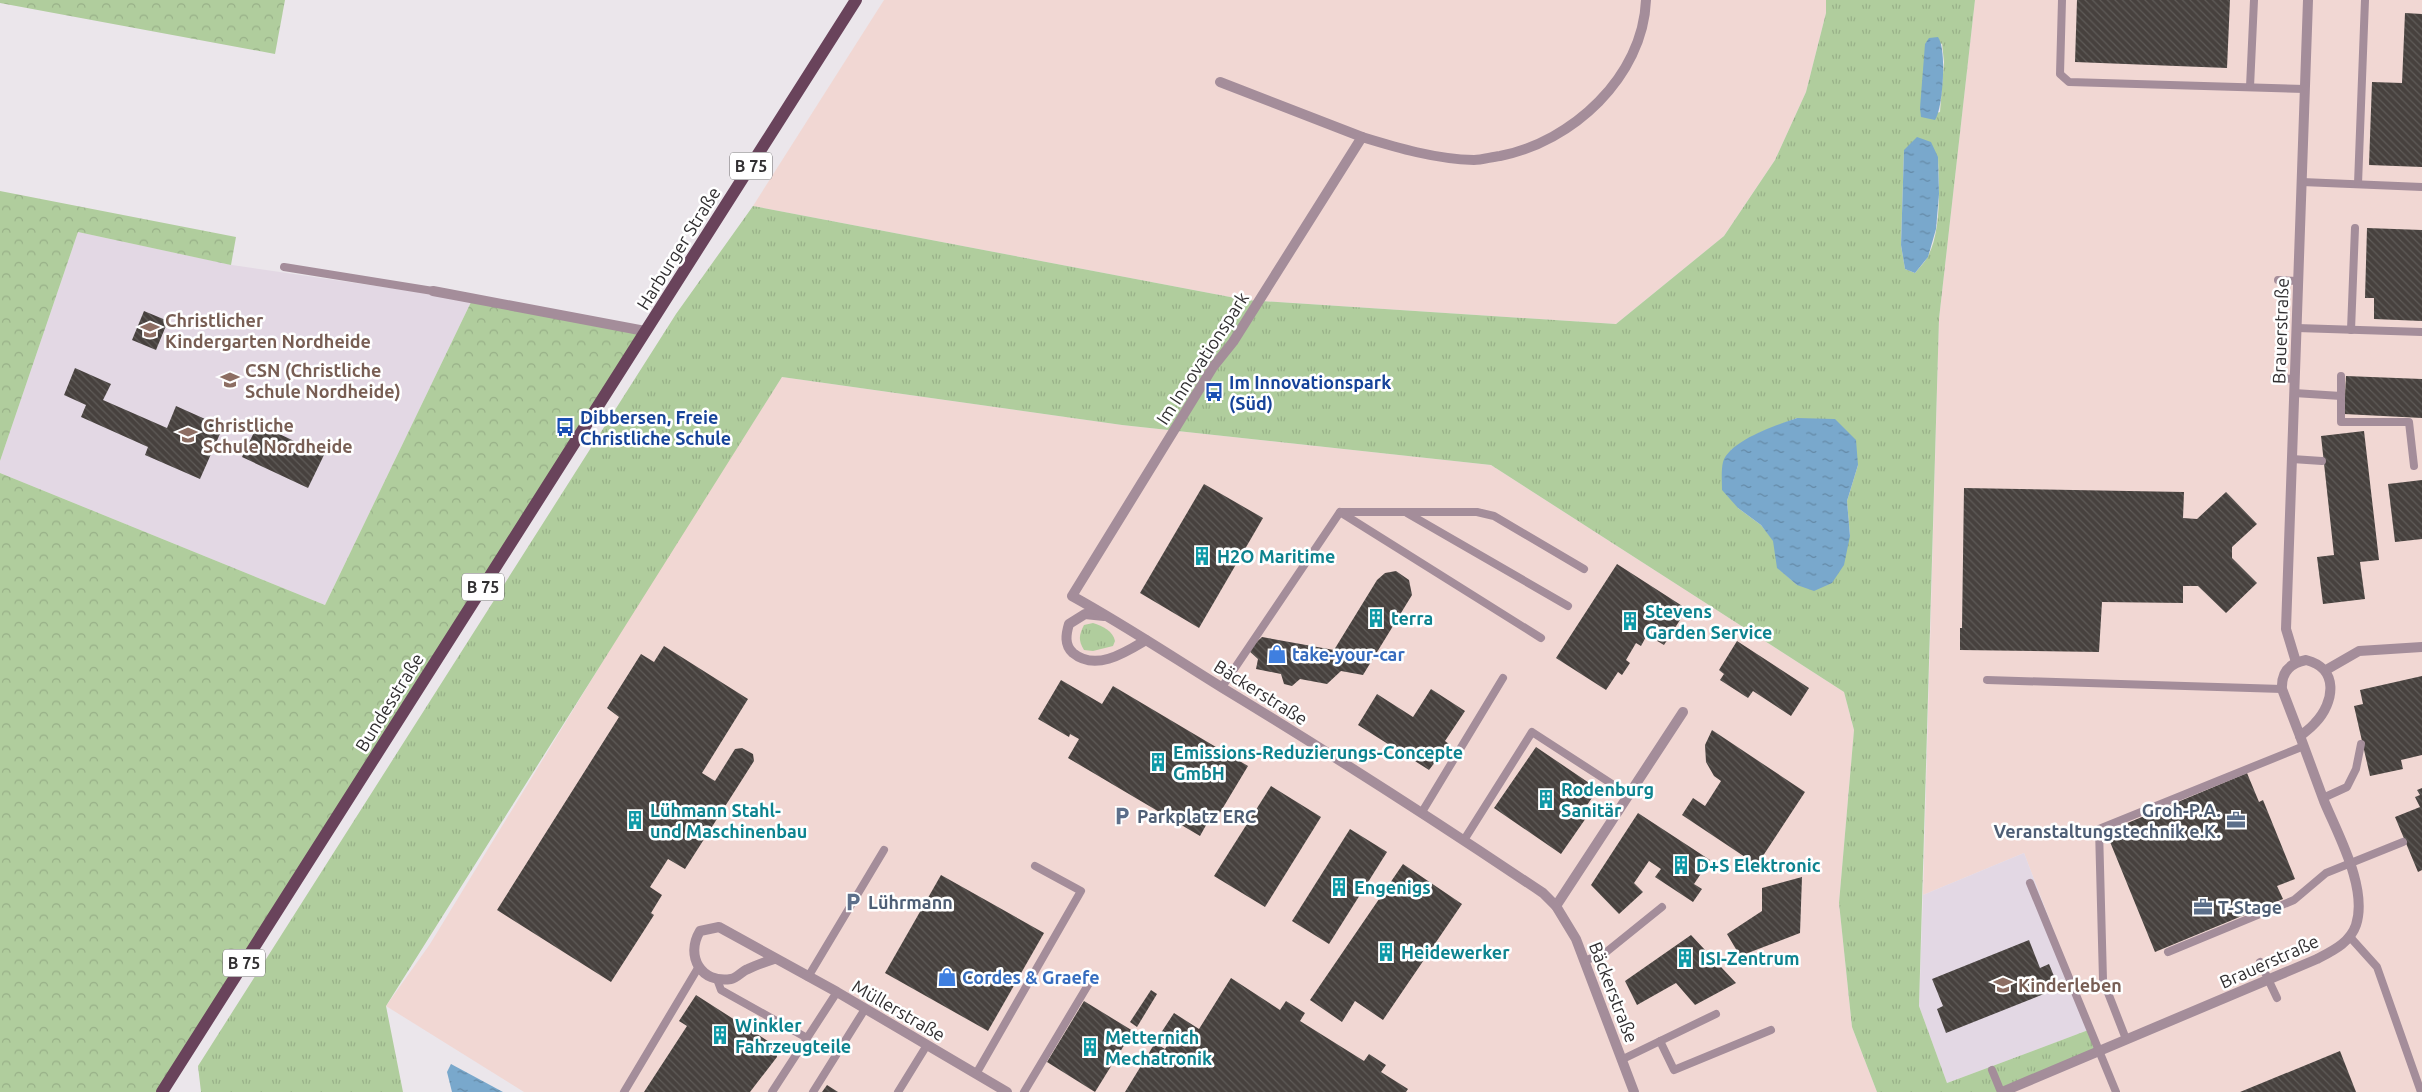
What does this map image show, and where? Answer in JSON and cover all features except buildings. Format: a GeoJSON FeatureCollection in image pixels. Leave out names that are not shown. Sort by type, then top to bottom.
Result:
{"type":"FeatureCollection","features":[{"type":"Feature","properties":{"kind":"main road","name":"Harburger Straße"},"geometry":{"type":"LineString","coordinates":[[645,332],[856,0]]}},
{"type":"Feature","properties":{"kind":"main road","name":"Bundesstraße"},"geometry":{"type":"LineString","coordinates":[[162,1092],[645,332]]}},
{"type":"Feature","properties":{"kind":"street"},"geometry":{"type":"LineString","coordinates":[[1220,82],[1362,137],[1418,154],[1475,160],[1520,152],[1569,128],[1608,93],[1632,54],[1646,12],[1646,0]]}},
{"type":"Feature","properties":{"kind":"street","name":"Brauerstraße"},"geometry":{"type":"LineString","coordinates":[[2296,662],[2286,629],[2308,0]]}},
{"type":"Feature","properties":{"kind":"street","name":"Im Innovationspark"},"geometry":{"type":"LineString","coordinates":[[1072,596],[1213,367],[1233,342],[1362,137]]}},
{"type":"Feature","properties":{"kind":"street","name":"Harburger Straße"},"geometry":{"type":"LineString","coordinates":[[433,291],[645,332]]}},
{"type":"Feature","properties":{"kind":"street","name":"Bäckerstraße"},"geometry":{"type":"LineString","coordinates":[[1072,596],[1108,616],[1422,812],[1543,893],[1556,906],[1576,940],[1634,1092]]}},
{"type":"Feature","properties":{"kind":"street","name":"Bäckerstraße"},"geometry":{"type":"LineString","coordinates":[[1108,616],[1085,614],[1069,624],[1066,633],[1070,650],[1078,657],[1090,661],[1103,661],[1125,652],[1146,640]]}},
{"type":"Feature","properties":{"kind":"street"},"geometry":{"type":"LineString","coordinates":[[2326,670],[2359,651],[2422,646]]}},
{"type":"Feature","properties":{"kind":"street"},"geometry":{"type":"LineString","coordinates":[[2300,736],[2316,723],[2327,702],[2330,680],[2326,670],[2312,662],[2296,662],[2284,674],[2282,689],[2357,885],[2356,925],[2350,937]]}},
{"type":"Feature","properties":{"kind":"street"},"geometry":{"type":"LineString","coordinates":[[1556,906],[1684,712]]}},
{"type":"Feature","properties":{"kind":"street","name":"Müllerstraße"},"geometry":{"type":"LineString","coordinates":[[698,968],[694,955],[694,941],[700,932],[719,927],[866,1009],[1007,1092]]}},
{"type":"Feature","properties":{"kind":"street","name":"Brauerstraße"},"geometry":{"type":"LineString","coordinates":[[2002,1092],[2317,959],[2339,947],[2350,937]]}},
{"type":"Feature","properties":{"kind":"street"},"geometry":{"type":"LineString","coordinates":[[698,968],[717,979],[733,979],[747,969],[774,959]]}},
{"type":"Feature","properties":{"kind":"lane"},"geometry":{"type":"LineString","coordinates":[[2062,0],[2060,74],[2069,82],[2305,89]]}},
{"type":"Feature","properties":{"kind":"lane"},"geometry":{"type":"LineString","coordinates":[[2250,87],[2254,0]]}},
{"type":"Feature","properties":{"kind":"lane"},"geometry":{"type":"LineString","coordinates":[[2358,184],[2365,0]]}},
{"type":"Feature","properties":{"kind":"lane"},"geometry":{"type":"LineString","coordinates":[[2302,182],[2422,187]]}},
{"type":"Feature","properties":{"kind":"lane"},"geometry":{"type":"LineString","coordinates":[[2351,330],[2355,228]]}},
{"type":"Feature","properties":{"kind":"lane","name":"Harburger Straße"},"geometry":{"type":"LineString","coordinates":[[284,267],[433,291]]}},
{"type":"Feature","properties":{"kind":"lane"},"geometry":{"type":"LineString","coordinates":[[2278,280],[2298,280]]}},
{"type":"Feature","properties":{"kind":"lane"},"geometry":{"type":"LineString","coordinates":[[2297,328],[2422,332]]}},
{"type":"Feature","properties":{"kind":"lane"},"geometry":{"type":"LineString","coordinates":[[2341,376],[2341,422],[2409,422],[2414,466]]}},
{"type":"Feature","properties":{"kind":"lane"},"geometry":{"type":"LineString","coordinates":[[2274,378],[2295,379]]}},
{"type":"Feature","properties":{"kind":"lane"},"geometry":{"type":"LineString","coordinates":[[2294,394],[2341,396]]}},
{"type":"Feature","properties":{"kind":"lane"},"geometry":{"type":"LineString","coordinates":[[2292,460],[2322,461]]}},
{"type":"Feature","properties":{"kind":"lane"},"geometry":{"type":"LineString","coordinates":[[1340,512],[1477,512],[1494,516],[1584,569]]}},
{"type":"Feature","properties":{"kind":"lane"},"geometry":{"type":"LineString","coordinates":[[1340,512],[1541,638]]}},
{"type":"Feature","properties":{"kind":"lane"},"geometry":{"type":"LineString","coordinates":[[1222,688],[1340,512]]}},
{"type":"Feature","properties":{"kind":"lane"},"geometry":{"type":"LineString","coordinates":[[1405,512],[1568,606]]}},
{"type":"Feature","properties":{"kind":"lane"},"geometry":{"type":"LineString","coordinates":[[1422,812],[1503,678]]}},
{"type":"Feature","properties":{"kind":"lane"},"geometry":{"type":"LineString","coordinates":[[1987,680],[2282,689]]}},
{"type":"Feature","properties":{"kind":"lane"},"geometry":{"type":"LineString","coordinates":[[1464,840],[1532,732],[1629,795]]}},
{"type":"Feature","properties":{"kind":"lane"},"geometry":{"type":"LineString","coordinates":[[2323,798],[2347,787],[2352,779],[2361,744]]}},
{"type":"Feature","properties":{"kind":"lane"},"geometry":{"type":"LineString","coordinates":[[2126,1039],[2103,980],[2099,829],[2304,746]]}},
{"type":"Feature","properties":{"kind":"lane"},"geometry":{"type":"LineString","coordinates":[[2168,952],[2294,900],[2326,873],[2402,842]]}},
{"type":"Feature","properties":{"kind":"lane"},"geometry":{"type":"LineString","coordinates":[[808,977],[884,850]]}},
{"type":"Feature","properties":{"kind":"lane"},"geometry":{"type":"LineString","coordinates":[[976,1074],[1081,891],[1035,866]]}},
{"type":"Feature","properties":{"kind":"lane"},"geometry":{"type":"LineString","coordinates":[[2030,883],[2116,1092]]}},
{"type":"Feature","properties":{"kind":"lane"},"geometry":{"type":"LineString","coordinates":[[1584,961],[1605,953],[1662,907]]}},
{"type":"Feature","properties":{"kind":"lane"},"geometry":{"type":"LineString","coordinates":[[2350,937],[2376,967],[2421,1092]]}},
{"type":"Feature","properties":{"kind":"lane"},"geometry":{"type":"LineString","coordinates":[[2260,962],[2277,998]]}},
{"type":"Feature","properties":{"kind":"lane"},"geometry":{"type":"LineString","coordinates":[[624,1092],[698,968]]}},
{"type":"Feature","properties":{"kind":"lane"},"geometry":{"type":"LineString","coordinates":[[717,979],[721,990],[807,1038]]}},
{"type":"Feature","properties":{"kind":"lane"},"geometry":{"type":"LineString","coordinates":[[1024,1092],[1088,986]]}},
{"type":"Feature","properties":{"kind":"lane"},"geometry":{"type":"LineString","coordinates":[[772,1092],[836,992]]}},
{"type":"Feature","properties":{"kind":"lane"},"geometry":{"type":"LineString","coordinates":[[813,1092],[866,1009]]}},
{"type":"Feature","properties":{"kind":"lane"},"geometry":{"type":"LineString","coordinates":[[1623,1060],[1716,1014]]}},
{"type":"Feature","properties":{"kind":"lane"},"geometry":{"type":"LineString","coordinates":[[1660,1041],[1674,1070],[1771,1030]]}},
{"type":"Feature","properties":{"kind":"lane"},"geometry":{"type":"LineString","coordinates":[[898,1092],[927,1045]]}},
{"type":"Feature","properties":{"kind":"lane"},"geometry":{"type":"LineString","coordinates":[[1992,1070],[2002,1092]]}},
{"type":"Feature","properties":{"kind":"shaded area"},"geometry":{"type":"Polygon","coordinates":[[[884,0],[1826,0],[1826,13],[1806,92],[1775,160],[1724,236],[1616,324],[1246,300],[753,206],[884,0]]]}},
{"type":"Feature","properties":{"kind":"shaded area"},"geometry":{"type":"Polygon","coordinates":[[[1975,0],[2422,0],[2422,1092],[2002,1092],[2099,1050],[2024,853],[1923,895],[1939,319],[1975,0]]]}},
{"type":"Feature","properties":{"kind":"shaded area","name":"CSN (Christliche Schule Nordheide)"},"geometry":{"type":"Polygon","coordinates":[[[78,232],[232,265],[472,300],[325,605],[0,473],[0,461],[78,232]]]}},
{"type":"Feature","properties":{"kind":"shaded area"},"geometry":{"type":"Polygon","coordinates":[[[782,377],[1122,425],[1491,465],[1844,692],[1854,730],[1839,903],[1852,1027],[1877,1092],[524,1092],[386,1006],[430,944],[658,571],[782,377]]]}},
{"type":"Feature","properties":{"kind":"shaded area"},"geometry":{"type":"Polygon","coordinates":[[[2024,853],[2091,1029],[1947,1083],[1919,1006],[1923,895],[2024,853]]]}},
{"type":"Feature","properties":{"kind":"green space"},"geometry":{"type":"Polygon","coordinates":[[[0,0],[285,0],[275,54],[0,3],[0,0]]]}},
{"type":"Feature","properties":{"kind":"green space"},"geometry":{"type":"Polygon","coordinates":[[[1826,0],[1975,0],[1939,319],[1919,1006],[1947,1083],[2091,1029],[2099,1051],[2002,1092],[1877,1092],[1852,1027],[1839,903],[1854,730],[1844,692],[1491,465],[1122,425],[782,377],[386,1006],[403,1092],[201,1092],[198,1066],[676,314],[753,206],[1246,300],[1616,324],[1724,236],[1775,160],[1806,92],[1826,13],[1826,0]],[[1942,43],[1925,68],[1921,117],[1940,112],[1944,62],[1942,43]],[[1904,150],[1901,245],[1905,269],[1915,273],[1927,258],[1935,235],[1938,209],[1938,157],[1904,150]],[[1797,418],[1759,433],[1731,450],[1738,508],[1761,525],[1774,541],[1778,568],[1797,585],[1850,536],[1847,501],[1858,465],[1797,418]]]}},
{"type":"Feature","properties":{"kind":"green space"},"geometry":{"type":"Polygon","coordinates":[[[0,191],[236,237],[231,265],[78,232],[0,461],[0,191]]]}},
{"type":"Feature","properties":{"kind":"green space"},"geometry":{"type":"Polygon","coordinates":[[[472,300],[645,331],[162,1092],[0,1092],[0,473],[325,605],[472,300]]]}},
{"type":"Feature","properties":{"kind":"green space"},"geometry":{"type":"Polygon","coordinates":[[[1093,623],[1104,627],[1110,632],[1115,641],[1113,646],[1093,651],[1084,650],[1080,640],[1081,632],[1084,625],[1093,623]]]}},
{"type":"Feature","properties":{"kind":"water"},"geometry":{"type":"Polygon","coordinates":[[[1938,37],[1941,44],[1943,79],[1940,104],[1935,120],[1921,117],[1920,108],[1925,44],[1929,38],[1938,37]]]}},
{"type":"Feature","properties":{"kind":"water"},"geometry":{"type":"Polygon","coordinates":[[[1917,137],[1931,142],[1938,157],[1939,194],[1936,229],[1928,257],[1915,273],[1905,269],[1901,245],[1904,150],[1917,137]]]}},
{"type":"Feature","properties":{"kind":"water"},"geometry":{"type":"Polygon","coordinates":[[[1797,418],[1835,419],[1856,440],[1858,465],[1847,501],[1850,536],[1844,565],[1832,583],[1814,591],[1797,585],[1777,568],[1773,541],[1761,525],[1738,508],[1722,490],[1723,462],[1727,454],[1744,440],[1755,434],[1797,418]]]}},
{"type":"Feature","properties":{"kind":"water"},"geometry":{"type":"Polygon","coordinates":[[[451,1064],[503,1092],[452,1092],[447,1072],[451,1064]]]}},
{"type":"Feature","properties":{"kind":"place","name":"Christlicher Kindergarten Nordheide"},"geometry":{"type":"Point","coordinates":[150,330]}},
{"type":"Feature","properties":{"kind":"place","name":"CSN (Christliche Schule Nordheide)"},"geometry":{"type":"Point","coordinates":[230,380]}},
{"type":"Feature","properties":{"kind":"place","name":"Im Innovationspark (Süd)"},"geometry":{"type":"Point","coordinates":[1214,392]}},
{"type":"Feature","properties":{"kind":"place","name":"Dibbersen, Freie Christliche Schule"},"geometry":{"type":"Point","coordinates":[565,427]}},
{"type":"Feature","properties":{"kind":"place","name":"Christliche Schule Nordheide"},"geometry":{"type":"Point","coordinates":[188,435]}},
{"type":"Feature","properties":{"kind":"place","name":"H2O Maritime"},"geometry":{"type":"Point","coordinates":[1202,556]}},
{"type":"Feature","properties":{"kind":"place","name":"terra"},"geometry":{"type":"Point","coordinates":[1376,618]}},
{"type":"Feature","properties":{"kind":"place","name":"Stevens Garden Service"},"geometry":{"type":"Point","coordinates":[1630,621]}},
{"type":"Feature","properties":{"kind":"place","name":"take-your-car"},"geometry":{"type":"Point","coordinates":[1277,654]}},
{"type":"Feature","properties":{"kind":"place","name":"Emissions-Reduzierungs-Concepte GmbH"},"geometry":{"type":"Point","coordinates":[1158,762]}},
{"type":"Feature","properties":{"kind":"place","name":"Rodenburg Sanitär"},"geometry":{"type":"Point","coordinates":[1546,799]}},
{"type":"Feature","properties":{"kind":"place","name":"Parkplatz ERC"},"geometry":{"type":"Point","coordinates":[1122,816]}},
{"type":"Feature","properties":{"kind":"place","name":"Lühmann Stahl- und Maschinenbau"},"geometry":{"type":"Point","coordinates":[635,820]}},
{"type":"Feature","properties":{"kind":"place","name":"Groh-P.A. Veranstaltungstechnik e.K."},"geometry":{"type":"Point","coordinates":[2236,820]}},
{"type":"Feature","properties":{"kind":"place","name":"D+S Elektronic"},"geometry":{"type":"Point","coordinates":[1681,865]}},
{"type":"Feature","properties":{"kind":"place","name":"Engenigs"},"geometry":{"type":"Point","coordinates":[1339,887]}},
{"type":"Feature","properties":{"kind":"place","name":"Lührmann"},"geometry":{"type":"Point","coordinates":[853,902]}},
{"type":"Feature","properties":{"kind":"place","name":"T-Stage"},"geometry":{"type":"Point","coordinates":[2203,907]}},
{"type":"Feature","properties":{"kind":"place","name":"Heidewerker"},"geometry":{"type":"Point","coordinates":[1386,952]}},
{"type":"Feature","properties":{"kind":"place","name":"ISI-Zentrum"},"geometry":{"type":"Point","coordinates":[1685,958]}},
{"type":"Feature","properties":{"kind":"place","name":"Cordes & Graefe"},"geometry":{"type":"Point","coordinates":[947,977]}},
{"type":"Feature","properties":{"kind":"place","name":"Kinderleben"},"geometry":{"type":"Point","coordinates":[2003,985]}},
{"type":"Feature","properties":{"kind":"place","name":"Winkler Fahrzeugteile"},"geometry":{"type":"Point","coordinates":[720,1035]}},
{"type":"Feature","properties":{"kind":"place","name":"Metternich Mechatronik"},"geometry":{"type":"Point","coordinates":[1090,1047]}}]}
